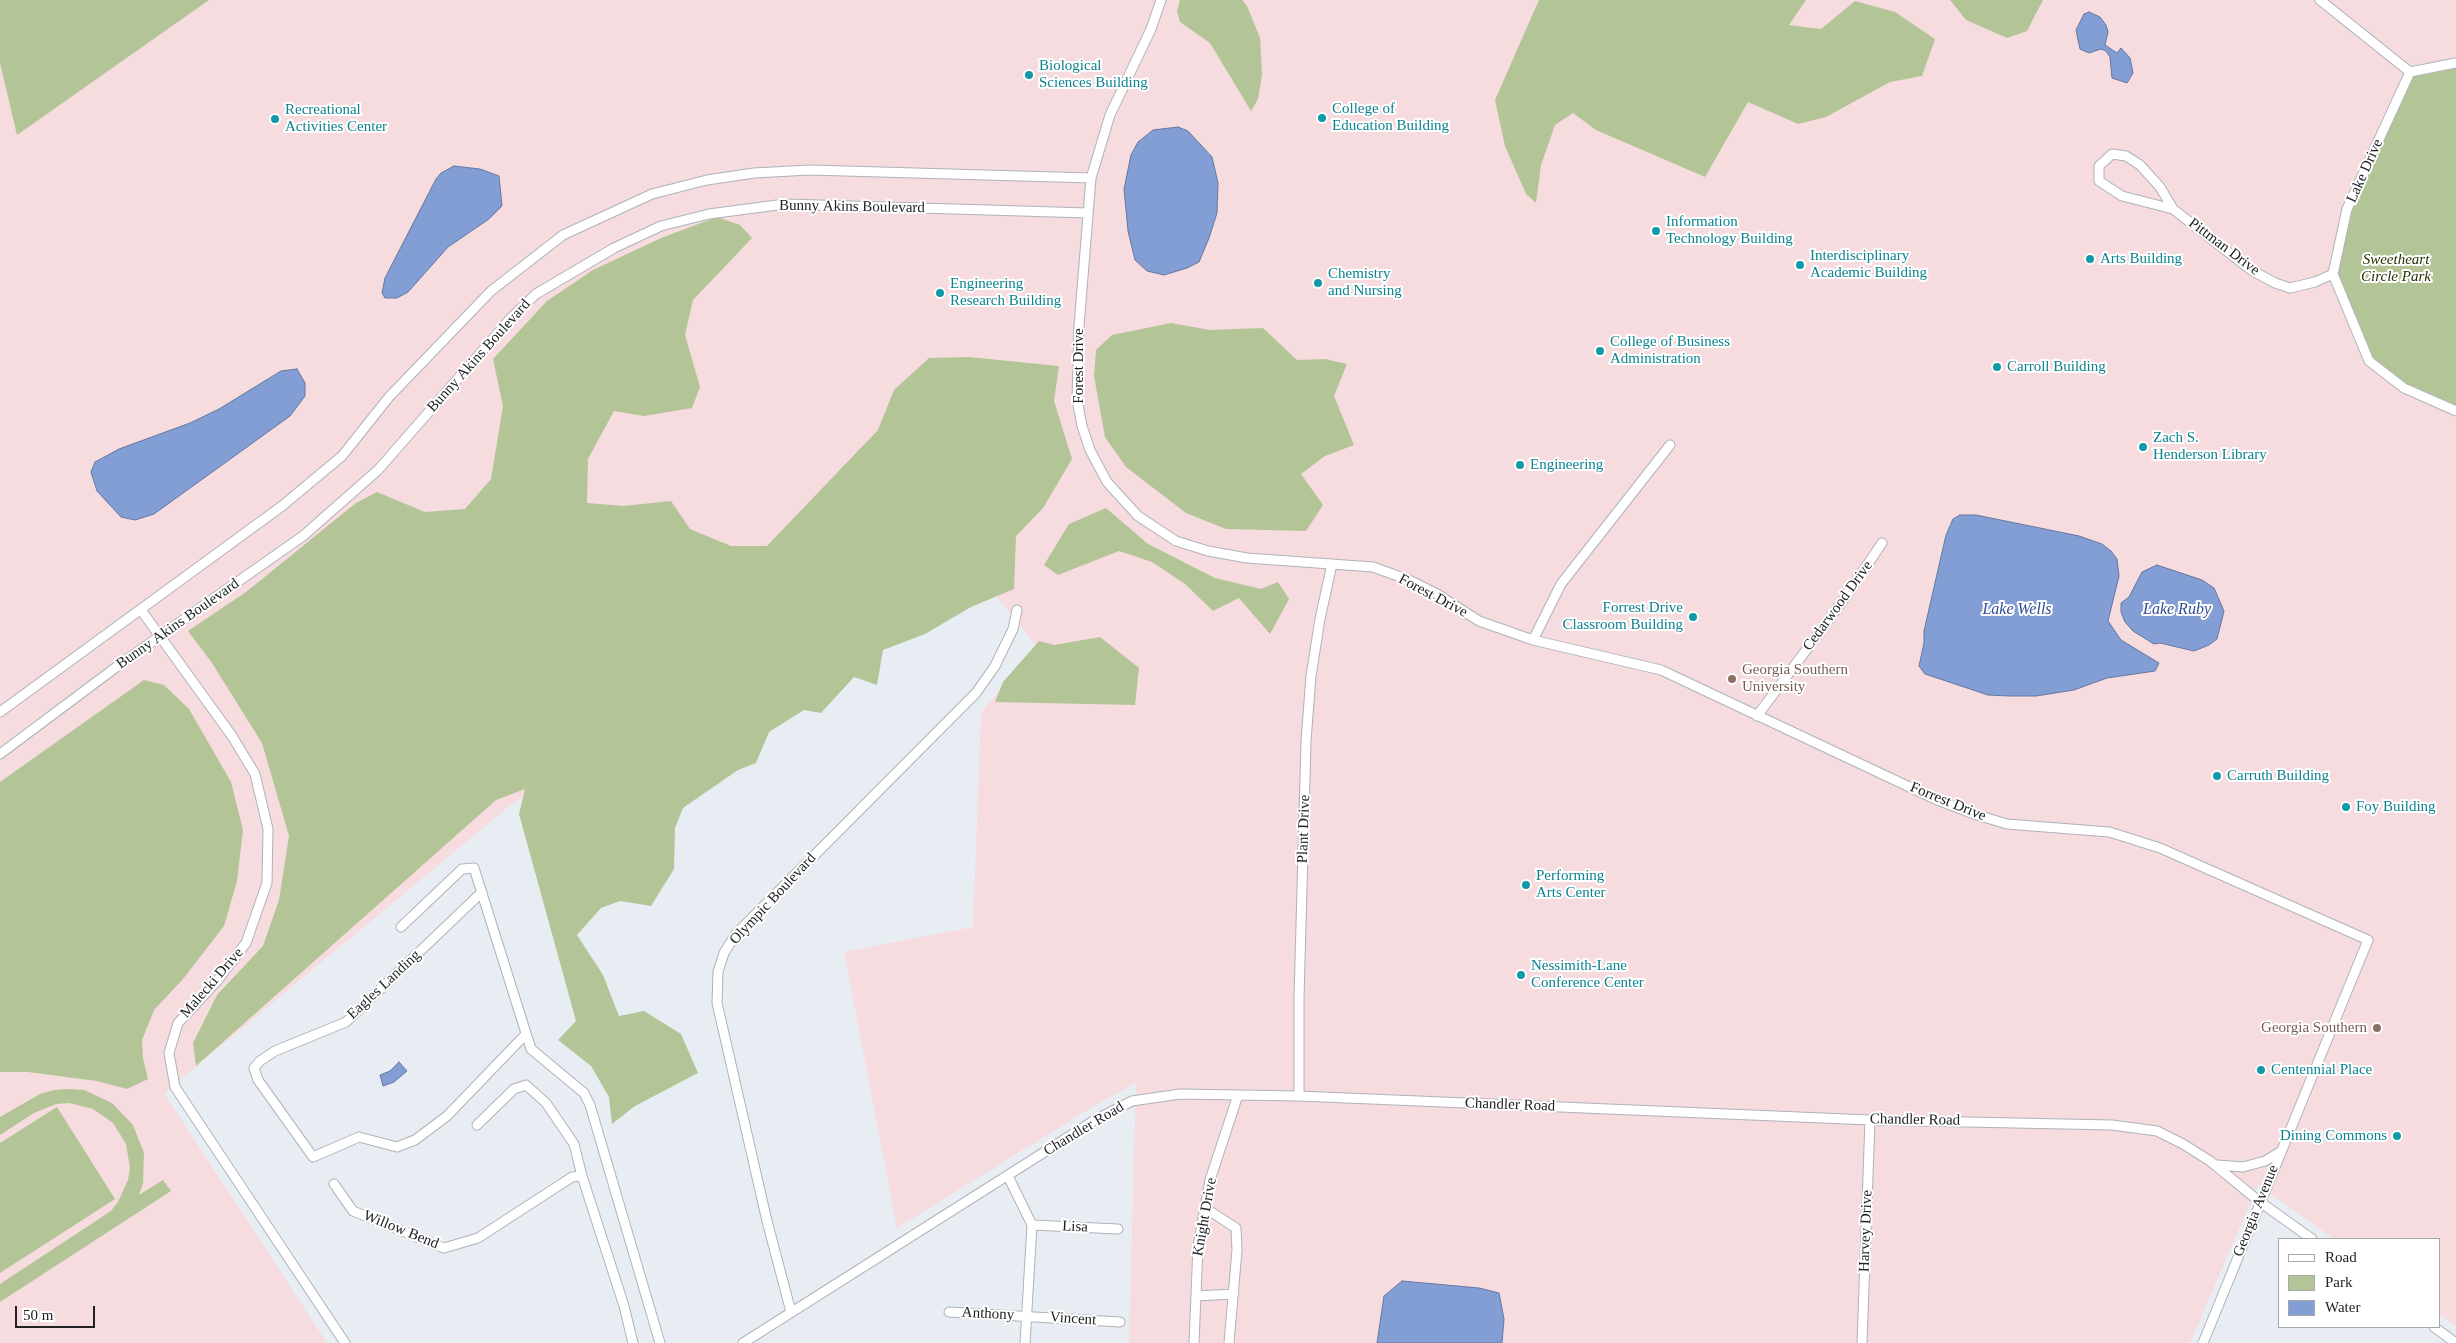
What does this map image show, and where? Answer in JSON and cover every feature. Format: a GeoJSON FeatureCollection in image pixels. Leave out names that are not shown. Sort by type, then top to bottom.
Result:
{"type":"FeatureCollection","features":[{"type":"Feature","properties":{"kind":"street","name":"Forest Drive"},"geometry":{"type":"LineString","coordinates":[[1161,0],[1151,29],[1110,115],[1091,178],[1079,326],[1077,400],[1082,426],[1090,450],[1107,482],[1138,516],[1176,541],[1208,551],[1247,558],[1374,567],[1409,580],[1436,594],[1479,621],[1533,640]]}},
{"type":"Feature","properties":{"kind":"street"},"geometry":{"type":"LineString","coordinates":[[2320,0],[2410,72],[2456,63]]}},
{"type":"Feature","properties":{"kind":"street","name":"Lake Drive"},"geometry":{"type":"LineString","coordinates":[[2333,274],[2348,209],[2410,72]]}},
{"type":"Feature","properties":{"kind":"street","name":"Pittman Drive"},"geometry":{"type":"LineString","coordinates":[[2173,209],[2122,196],[2099,181],[2099,166],[2112,154],[2126,156],[2140,165],[2160,187],[2173,209],[2251,270],[2275,283],[2290,288],[2315,282],[2333,274]]}},
{"type":"Feature","properties":{"kind":"street","name":"Bunny Akins Boulevard"},"geometry":{"type":"LineString","coordinates":[[0,712],[282,506],[342,456],[389,397],[491,291],[563,235],[652,194],[707,180],[754,173],[810,170],[1091,178]]}},
{"type":"Feature","properties":{"kind":"street","name":"Bunny Akins Boulevard"},"geometry":{"type":"LineString","coordinates":[[0,754],[160,637],[303,536],[378,470],[511,318],[536,294],[622,244],[661,226],[709,214],[785,204],[1088,214]]}},
{"type":"Feature","properties":{"kind":"street"},"geometry":{"type":"LineString","coordinates":[[2333,274],[2369,361],[2404,388],[2456,411]]}},
{"type":"Feature","properties":{"kind":"street"},"geometry":{"type":"LineString","coordinates":[[1533,640],[1561,584],[1670,445]]}},
{"type":"Feature","properties":{"kind":"street","name":"Cedarwood Drive"},"geometry":{"type":"LineString","coordinates":[[1757,716],[1845,598],[1882,543]]}},
{"type":"Feature","properties":{"kind":"street","name":"Plant Drive"},"geometry":{"type":"LineString","coordinates":[[1299,1096],[1299,998],[1306,740],[1311,676],[1320,619],[1332,564]]}},
{"type":"Feature","properties":{"kind":"street","name":"Malecki Drive"},"geometry":{"type":"LineString","coordinates":[[141,610],[232,736],[255,774],[268,829],[267,883],[246,944],[218,981],[178,1023],[169,1053],[175,1087],[345,1343]]}},
{"type":"Feature","properties":{"kind":"street","name":"Olympic Boulevard"},"geometry":{"type":"LineString","coordinates":[[791,1312],[767,1221],[718,1003],[718,972],[724,953],[736,934],[976,693],[995,666],[1012,629],[1017,610]]}},
{"type":"Feature","properties":{"kind":"street","name":"Forrest Drive"},"geometry":{"type":"LineString","coordinates":[[1533,640],[1661,670],[1935,798],[1977,815],[2007,824],[2109,832],[2160,848],[2368,940]]}},
{"type":"Feature","properties":{"kind":"street"},"geometry":{"type":"LineString","coordinates":[[401,927],[462,869],[474,868],[531,1049],[584,1093],[590,1105],[660,1343]]}},
{"type":"Feature","properties":{"kind":"street","name":"Eagles Landing"},"geometry":{"type":"LineString","coordinates":[[482,892],[346,1022],[275,1051],[260,1061],[254,1068],[258,1080],[313,1157],[359,1137],[397,1147],[415,1140],[447,1116],[526,1034]]}},
{"type":"Feature","properties":{"kind":"street","name":"Georgia Avenue"},"geometry":{"type":"LineString","coordinates":[[2203,1343],[2368,940]]}},
{"type":"Feature","properties":{"kind":"street"},"geometry":{"type":"LineString","coordinates":[[477,1125],[514,1090],[526,1085],[546,1103],[574,1144],[582,1176],[624,1306],[633,1343]]}},
{"type":"Feature","properties":{"kind":"street","name":"Chandler Road"},"geometry":{"type":"LineString","coordinates":[[744,1343],[791,1312],[845,1281],[1095,1120],[1132,1101],[1180,1094],[1299,1096],[1870,1120],[2119,1126],[2157,1131],[2183,1144],[2311,1238]]}},
{"type":"Feature","properties":{"kind":"street","name":"Knight Drive"},"geometry":{"type":"LineString","coordinates":[[1194,1343],[1198,1246],[1210,1180],[1238,1095]]}},
{"type":"Feature","properties":{"kind":"street","name":"Harvey Drive"},"geometry":{"type":"LineString","coordinates":[[1862,1343],[1870,1120]]}},
{"type":"Feature","properties":{"kind":"street"},"geometry":{"type":"LineString","coordinates":[[2214,1165],[2243,1168],[2266,1161],[2280,1152]]}},
{"type":"Feature","properties":{"kind":"street","name":"Willow Bend"},"geometry":{"type":"LineString","coordinates":[[334,1184],[353,1211],[444,1248],[478,1238],[572,1177],[582,1176]]}},
{"type":"Feature","properties":{"kind":"street"},"geometry":{"type":"LineString","coordinates":[[1008,1176],[1032,1224],[1025,1343]]}},
{"type":"Feature","properties":{"kind":"street"},"geometry":{"type":"LineString","coordinates":[[1205,1208],[1236,1228],[1238,1250],[1229,1343]]}},
{"type":"Feature","properties":{"kind":"street","name":"Lisa"},"geometry":{"type":"LineString","coordinates":[[1032,1224],[1118,1229]]}},
{"type":"Feature","properties":{"kind":"street"},"geometry":{"type":"LineString","coordinates":[[1196,1296],[1234,1294]]}},
{"type":"Feature","properties":{"kind":"street","name":"Anthony"},"geometry":{"type":"LineString","coordinates":[[949,1312],[1026,1316]]}},
{"type":"Feature","properties":{"kind":"street","name":"Vincent"},"geometry":{"type":"LineString","coordinates":[[1026,1316],[1120,1322]]}},
{"type":"Feature","properties":{"kind":"street"},"geometry":{"type":"LineString","coordinates":[[2435,1328],[2456,1343]]}},
{"type":"Feature","properties":{"kind":"shaded area","name":"Georgia Southern University"},"geometry":{"type":"Polygon","coordinates":[[[0,0],[2456,0],[2456,1326],[2441,1316],[2441,1238],[2333,1238],[2258,1185],[2190,1343],[1129,1343],[1136,1083],[1102,1101],[897,1228],[844,952],[973,927],[981,713],[1036,645],[939,527],[512,804],[164,1093],[327,1343],[0,1343],[0,0]]]}},
{"type":"Feature","properties":{"kind":"green space"},"geometry":{"type":"Polygon","coordinates":[[[0,0],[209,0],[17,135],[0,63],[0,0]]]}},
{"type":"Feature","properties":{"kind":"green space"},"geometry":{"type":"Polygon","coordinates":[[[1180,0],[1242,0],[1247,6],[1260,38],[1262,75],[1258,99],[1251,111],[1210,43],[1180,22],[1177,11],[1180,0]]]}},
{"type":"Feature","properties":{"kind":"green space"},"geometry":{"type":"Polygon","coordinates":[[[1539,0],[1806,0],[1789,25],[1821,29],[1855,1],[1895,12],[1935,39],[1922,76],[1890,82],[1826,117],[1798,124],[1748,102],[1705,177],[1596,130],[1573,113],[1555,125],[1541,165],[1536,203],[1526,194],[1505,146],[1495,100],[1539,0]]]}},
{"type":"Feature","properties":{"kind":"green space"},"geometry":{"type":"Polygon","coordinates":[[[1950,0],[2043,0],[2027,31],[2007,38],[1966,20],[1950,0]]]}},
{"type":"Feature","properties":{"kind":"green space","name":"Sweetheart Circle Park"},"geometry":{"type":"Polygon","coordinates":[[[2456,63],[2456,411],[2404,388],[2369,361],[2333,274],[2347,209],[2410,72],[2456,63]]]}},
{"type":"Feature","properties":{"kind":"green space"},"geometry":{"type":"Polygon","coordinates":[[[717,217],[740,225],[752,238],[693,300],[685,335],[700,387],[692,408],[644,416],[614,411],[588,459],[587,503],[624,506],[671,501],[690,529],[731,546],[767,546],[878,430],[894,390],[929,358],[969,357],[1059,366],[1054,401],[1072,459],[1043,508],[1016,536],[1014,589],[971,607],[925,634],[883,650],[877,685],[854,677],[821,713],[804,710],[769,732],[756,763],[738,770],[683,808],[675,828],[674,869],[651,906],[620,901],[601,908],[577,935],[603,975],[619,1016],[644,1011],[681,1034],[698,1073],[635,1106],[612,1124],[609,1097],[591,1066],[558,1040],[576,1021],[519,814],[525,789],[496,800],[196,1066],[193,1043],[217,995],[263,946],[279,900],[289,836],[262,743],[212,663],[188,631],[246,592],[356,503],[377,492],[425,512],[465,509],[491,479],[503,406],[493,359],[547,301],[593,270],[661,238],[717,217]]]}},
{"type":"Feature","properties":{"kind":"green space"},"geometry":{"type":"Polygon","coordinates":[[[1171,323],[1210,330],[1263,328],[1297,360],[1325,359],[1347,364],[1334,396],[1354,445],[1325,456],[1301,474],[1323,505],[1306,531],[1226,529],[1186,513],[1126,467],[1105,437],[1094,376],[1096,350],[1112,335],[1171,323]]]}},
{"type":"Feature","properties":{"kind":"green space"},"geometry":{"type":"Polygon","coordinates":[[[1106,508],[1148,544],[1215,578],[1261,589],[1278,582],[1289,599],[1270,634],[1239,598],[1213,611],[1185,584],[1152,562],[1119,551],[1058,575],[1044,565],[1069,524],[1106,508]]]}},
{"type":"Feature","properties":{"kind":"green space"},"geometry":{"type":"Polygon","coordinates":[[[1100,637],[1139,668],[1135,705],[995,702],[1003,682],[1039,641],[1054,645],[1100,637]]]}},
{"type":"Feature","properties":{"kind":"green space"},"geometry":{"type":"Polygon","coordinates":[[[144,680],[164,685],[189,709],[231,782],[243,830],[237,881],[224,926],[183,979],[154,1010],[142,1040],[143,1058],[148,1079],[127,1089],[97,1081],[28,1072],[0,1072],[0,782],[144,680]]]}},
{"type":"Feature","properties":{"kind":"green space"},"geometry":{"type":"Polygon","coordinates":[[[54,1090],[84,1090],[112,1103],[133,1125],[144,1153],[143,1183],[139,1195],[163,1180],[171,1191],[0,1302],[0,1284],[111,1211],[118,1202],[128,1180],[130,1168],[126,1144],[113,1123],[93,1109],[69,1103],[56,1104],[34,1113],[0,1135],[0,1117],[40,1094],[54,1090]]]}},
{"type":"Feature","properties":{"kind":"green space"},"geometry":{"type":"Polygon","coordinates":[[[57,1107],[115,1199],[0,1273],[0,1143],[57,1107]]]}},
{"type":"Feature","properties":{"kind":"water"},"geometry":{"type":"Polygon","coordinates":[[[2089,12],[2100,17],[2106,25],[2108,32],[2105,45],[2117,53],[2121,48],[2130,58],[2133,73],[2127,83],[2112,78],[2110,57],[2106,51],[2101,49],[2089,53],[2080,49],[2076,30],[2084,14],[2089,12]]]}},
{"type":"Feature","properties":{"kind":"water"},"geometry":{"type":"Polygon","coordinates":[[[1178,127],[1188,131],[1212,157],[1218,183],[1217,213],[1199,262],[1164,275],[1147,271],[1135,260],[1128,231],[1124,189],[1131,155],[1138,142],[1153,130],[1178,127]]]}},
{"type":"Feature","properties":{"kind":"water"},"geometry":{"type":"Polygon","coordinates":[[[454,166],[480,169],[499,176],[502,206],[489,219],[448,247],[408,292],[397,298],[385,298],[382,293],[385,278],[436,179],[441,173],[454,166]]]}},
{"type":"Feature","properties":{"kind":"water"},"geometry":{"type":"Polygon","coordinates":[[[297,369],[305,383],[305,396],[290,416],[154,514],[135,520],[121,517],[97,491],[91,472],[95,462],[119,449],[190,423],[219,409],[281,371],[297,369]]]}},
{"type":"Feature","properties":{"kind":"water","name":"Lake Wells"},"geometry":{"type":"Polygon","coordinates":[[[1960,515],[1976,515],[2079,536],[2102,544],[2111,551],[2117,559],[2119,576],[2108,621],[2121,640],[2159,663],[2155,671],[2107,678],[2074,690],[2036,696],[1988,695],[1925,674],[1919,666],[1924,643],[1924,631],[1946,535],[1953,519],[1960,515]]]}},
{"type":"Feature","properties":{"kind":"water","name":"Lake Ruby"},"geometry":{"type":"Polygon","coordinates":[[[2157,565],[2202,580],[2214,588],[2224,611],[2217,639],[2209,645],[2194,651],[2160,643],[2154,644],[2133,631],[2125,622],[2121,612],[2121,603],[2129,597],[2142,572],[2157,565]]]}},
{"type":"Feature","properties":{"kind":"water"},"geometry":{"type":"Polygon","coordinates":[[[399,1062],[407,1071],[394,1082],[383,1086],[380,1075],[390,1071],[399,1062]]]}},
{"type":"Feature","properties":{"kind":"water"},"geometry":{"type":"Polygon","coordinates":[[[1402,1281],[1479,1288],[1499,1293],[1504,1319],[1502,1343],[1377,1343],[1384,1296],[1402,1281]]]}},
{"type":"Feature","properties":{"kind":"place","name":"Biological Sciences Building"},"geometry":{"type":"Point","coordinates":[1029,75]}},
{"type":"Feature","properties":{"kind":"place","name":"College of Education Building"},"geometry":{"type":"Point","coordinates":[1322,118]}},
{"type":"Feature","properties":{"kind":"place","name":"Recreational Activities Center"},"geometry":{"type":"Point","coordinates":[275,119]}},
{"type":"Feature","properties":{"kind":"place","name":"Information Technology Building"},"geometry":{"type":"Point","coordinates":[1656,231]}},
{"type":"Feature","properties":{"kind":"place","name":"Arts Building"},"geometry":{"type":"Point","coordinates":[2090,259]}},
{"type":"Feature","properties":{"kind":"place","name":"Interdisciplinary Academic Building"},"geometry":{"type":"Point","coordinates":[1800,265]}},
{"type":"Feature","properties":{"kind":"place","name":"Chemistry and Nursing"},"geometry":{"type":"Point","coordinates":[1318,283]}},
{"type":"Feature","properties":{"kind":"place","name":"Engineering Research Building"},"geometry":{"type":"Point","coordinates":[940,293]}},
{"type":"Feature","properties":{"kind":"place","name":"College of Business Administration"},"geometry":{"type":"Point","coordinates":[1600,351]}},
{"type":"Feature","properties":{"kind":"place","name":"Carroll Building"},"geometry":{"type":"Point","coordinates":[1997,367]}},
{"type":"Feature","properties":{"kind":"place","name":"Zach S. Henderson Library"},"geometry":{"type":"Point","coordinates":[2143,447]}},
{"type":"Feature","properties":{"kind":"place","name":"Engineering"},"geometry":{"type":"Point","coordinates":[1520,465]}},
{"type":"Feature","properties":{"kind":"place","name":"Forrest Drive Classroom Building"},"geometry":{"type":"Point","coordinates":[1693,617]}},
{"type":"Feature","properties":{"kind":"place","name":"Georgia Southern University"},"geometry":{"type":"Point","coordinates":[1732,679]}},
{"type":"Feature","properties":{"kind":"place","name":"Carruth Building"},"geometry":{"type":"Point","coordinates":[2217,776]}},
{"type":"Feature","properties":{"kind":"place","name":"Foy Building"},"geometry":{"type":"Point","coordinates":[2346,807]}},
{"type":"Feature","properties":{"kind":"place","name":"Performing Arts Center"},"geometry":{"type":"Point","coordinates":[1526,885]}},
{"type":"Feature","properties":{"kind":"place","name":"Nessimith-Lane Conference Center"},"geometry":{"type":"Point","coordinates":[1521,975]}},
{"type":"Feature","properties":{"kind":"place","name":"Georgia Southern"},"geometry":{"type":"Point","coordinates":[2377,1028]}},
{"type":"Feature","properties":{"kind":"place","name":"Centennial Place"},"geometry":{"type":"Point","coordinates":[2261,1070]}},
{"type":"Feature","properties":{"kind":"place","name":"Dining Commons"},"geometry":{"type":"Point","coordinates":[2397,1136]}}]}
